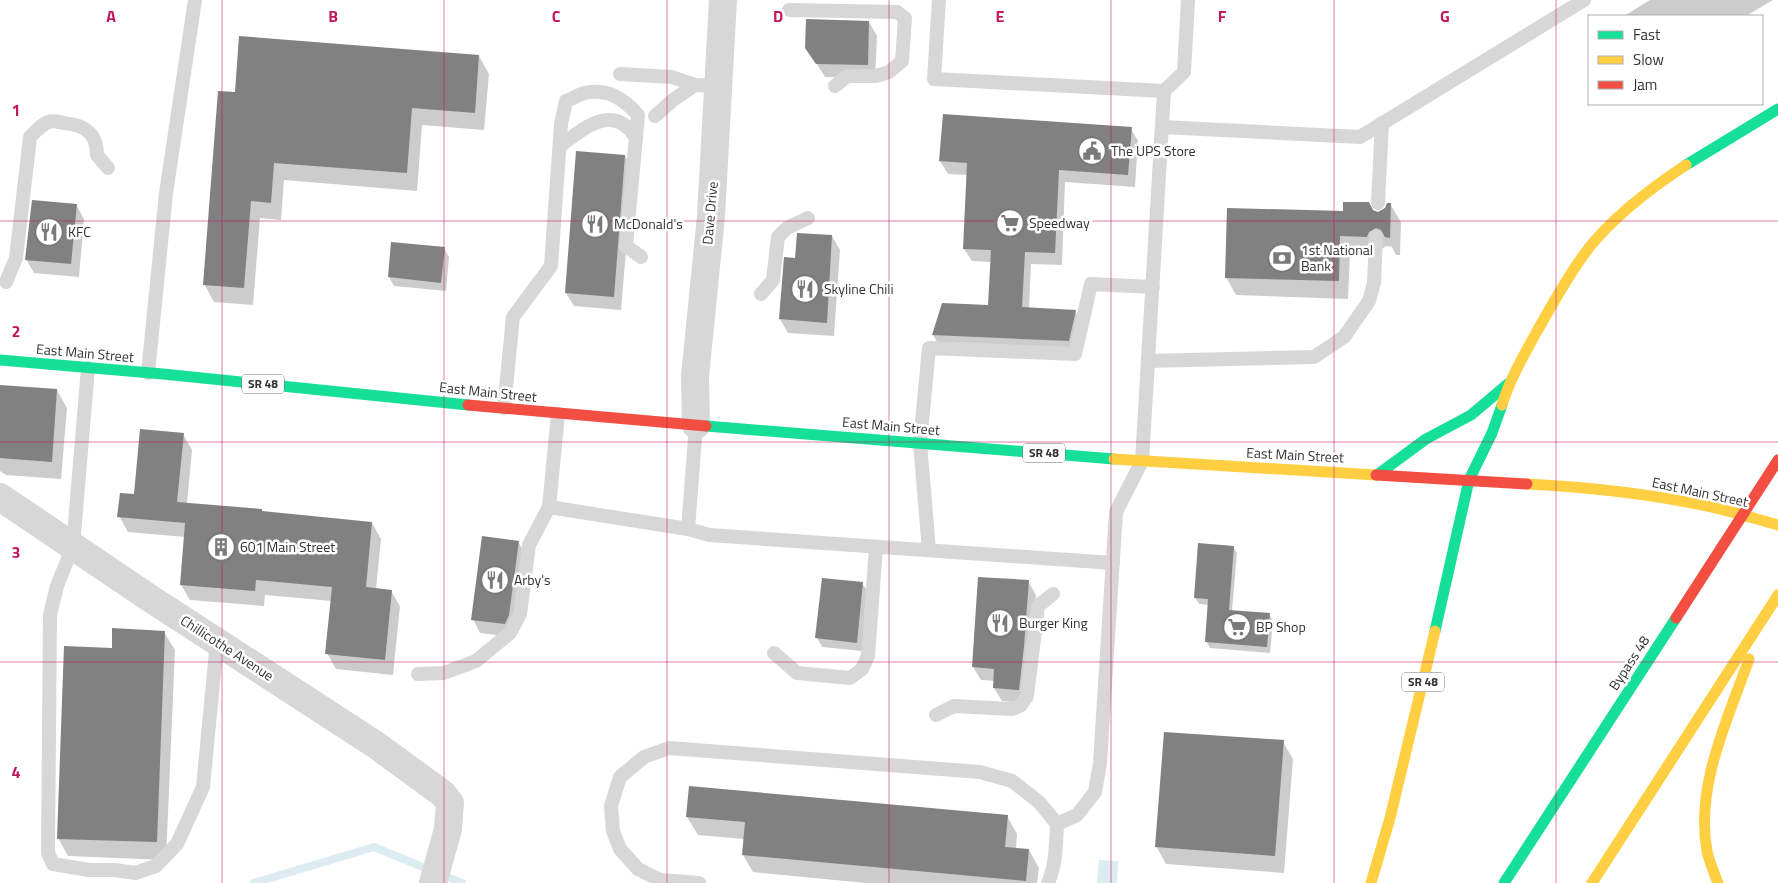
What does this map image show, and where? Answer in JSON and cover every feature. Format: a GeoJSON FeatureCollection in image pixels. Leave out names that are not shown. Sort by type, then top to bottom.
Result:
{"type":"FeatureCollection","features":[{"type":"Feature","properties":{"kind":"main road"},"geometry":{"type":"LineString","coordinates":[[1470,480],[1492,433],[1509,383],[1554,300],[1588,249],[1631,206],[1669,176],[1778,109]]}},
{"type":"Feature","properties":{"kind":"main road","name":"East Main Street"},"geometry":{"type":"LineString","coordinates":[[0,360],[558,414],[1142,461],[1568,486],[1641,494],[1713,507],[1778,525]]}},
{"type":"Feature","properties":{"kind":"main road"},"geometry":{"type":"LineString","coordinates":[[1377,474],[1426,439],[1471,415],[1509,383]]}},
{"type":"Feature","properties":{"kind":"main road","name":"Bypass 48"},"geometry":{"type":"LineString","coordinates":[[1504,883],[1778,460]]}},
{"type":"Feature","properties":{"kind":"main road","name":"SR 48"},"geometry":{"type":"LineString","coordinates":[[1371,883],[1390,818],[1422,690],[1470,480]]}},
{"type":"Feature","properties":{"kind":"main road"},"geometry":{"type":"LineString","coordinates":[[1592,883],[1778,595]]}},
{"type":"Feature","properties":{"kind":"main road"},"geometry":{"type":"LineString","coordinates":[[1718,883],[1707,852],[1705,834],[1705,803],[1710,770],[1763,619]]}},
{"type":"Feature","properties":{"kind":"street","name":"Dave Drive"},"geometry":{"type":"LineString","coordinates":[[696,425],[695,376],[711,216],[707,86],[723,0]]}},
{"type":"Feature","properties":{"kind":"street","name":"Chillicothe Avenue"},"geometry":{"type":"LineString","coordinates":[[0,497],[376,745],[443,794],[450,803],[448,829],[433,883]]}},
{"type":"Feature","properties":{"kind":"lane"},"geometry":{"type":"LineString","coordinates":[[148,373],[166,193],[196,0]]}},
{"type":"Feature","properties":{"kind":"lane"},"geometry":{"type":"LineString","coordinates":[[939,0],[934,79],[1164,91]]}},
{"type":"Feature","properties":{"kind":"lane"},"geometry":{"type":"LineString","coordinates":[[1057,824],[1076,815],[1094,792],[1100,763],[1116,512],[1142,461],[1164,91],[1184,72],[1188,0]]}},
{"type":"Feature","properties":{"kind":"lane"},"geometry":{"type":"LineString","coordinates":[[1162,127],[1360,137],[1584,0]]}},
{"type":"Feature","properties":{"kind":"lane"},"geometry":{"type":"LineString","coordinates":[[789,10],[897,12],[905,18],[902,61],[889,72],[876,76],[847,76],[835,86]]}},
{"type":"Feature","properties":{"kind":"lane"},"geometry":{"type":"LineString","coordinates":[[620,74],[672,77],[707,86]]}},
{"type":"Feature","properties":{"kind":"lane"},"geometry":{"type":"LineString","coordinates":[[655,116],[673,100],[707,86]]}},
{"type":"Feature","properties":{"kind":"lane"},"geometry":{"type":"LineString","coordinates":[[504,408],[513,317],[551,266],[561,124],[566,101],[584,93],[606,93],[626,101],[638,115],[626,246],[641,257]]}},
{"type":"Feature","properties":{"kind":"lane"},"geometry":{"type":"LineString","coordinates":[[560,146],[588,125],[602,120],[617,120],[630,128],[636,138]]}},
{"type":"Feature","properties":{"kind":"lane"},"geometry":{"type":"LineString","coordinates":[[6,282],[16,258],[30,137],[40,127],[51,121],[84,127],[97,145],[97,155],[108,168]]}},
{"type":"Feature","properties":{"kind":"lane"},"geometry":{"type":"LineString","coordinates":[[1378,203],[1382,123]]}},
{"type":"Feature","properties":{"kind":"lane"},"geometry":{"type":"LineString","coordinates":[[761,294],[773,280],[778,237],[787,228],[808,218]]}},
{"type":"Feature","properties":{"kind":"lane"},"geometry":{"type":"LineString","coordinates":[[1148,362],[1314,357],[1344,337],[1369,301],[1374,282],[1376,237]]}},
{"type":"Feature","properties":{"kind":"lane"},"geometry":{"type":"LineString","coordinates":[[930,550],[920,443],[928,348],[1075,354],[1091,284],[1153,286]]}},
{"type":"Feature","properties":{"kind":"lane"},"geometry":{"type":"LineString","coordinates":[[88,368],[73,546],[56,586],[50,615],[48,853],[53,864],[89,870],[115,870],[134,873],[156,866],[178,844],[203,787],[217,641]]}},
{"type":"Feature","properties":{"kind":"lane"},"geometry":{"type":"LineString","coordinates":[[418,674],[444,673],[476,661],[510,633],[520,614],[529,545],[549,507],[558,414]]}},
{"type":"Feature","properties":{"kind":"lane"},"geometry":{"type":"LineString","coordinates":[[688,529],[696,425]]}},
{"type":"Feature","properties":{"kind":"lane"},"geometry":{"type":"LineString","coordinates":[[549,507],[688,529],[709,535],[1113,563]]}},
{"type":"Feature","properties":{"kind":"lane"},"geometry":{"type":"LineString","coordinates":[[774,653],[797,673],[850,678],[862,669],[868,656],[876,547]]}},
{"type":"Feature","properties":{"kind":"lane"},"geometry":{"type":"LineString","coordinates":[[936,715],[954,706],[1012,710],[1020,706],[1027,696],[1038,606],[1053,594]]}},
{"type":"Feature","properties":{"kind":"lane"},"geometry":{"type":"LineString","coordinates":[[699,883],[660,880],[638,869],[620,849],[613,831],[611,806],[620,777],[644,757],[669,748],[980,772],[1012,781],[1039,802],[1057,824],[1056,847],[1048,883]]}},
{"type":"Feature","properties":{"kind":"shaded area"},"geometry":{"type":"Polygon","coordinates":[[[1099,860],[1118,861],[1117,883],[1097,883],[1099,860]]]}},
{"type":"Feature","properties":{"kind":"building"},"geometry":{"type":"Polygon","coordinates":[[[806,19],[869,21],[868,65],[816,64],[805,48],[806,19]]]}},
{"type":"Feature","properties":{"kind":"building"},"geometry":{"type":"Polygon","coordinates":[[[239,36],[479,55],[475,113],[412,108],[407,173],[274,163],[271,203],[251,201],[244,288],[203,285],[218,91],[235,92],[239,36]]]}},
{"type":"Feature","properties":{"kind":"building"},"geometry":{"type":"Polygon","coordinates":[[[943,114],[1132,127],[1128,175],[1059,170],[1055,253],[1025,252],[1022,307],[1076,310],[1069,341],[932,335],[942,303],[988,305],[991,250],[963,249],[967,163],[939,161],[943,114]]]}},
{"type":"Feature","properties":{"kind":"building","name":"McDonald's"},"geometry":{"type":"Polygon","coordinates":[[[576,151],[625,155],[614,297],[565,293],[576,151]]]}},
{"type":"Feature","properties":{"kind":"building","name":"KFC"},"geometry":{"type":"Polygon","coordinates":[[[32,200],[77,204],[71,264],[25,260],[32,200]]]}},
{"type":"Feature","properties":{"kind":"building","name":"1st National Bank"},"geometry":{"type":"Polygon","coordinates":[[[1343,202],[1369,202],[1373,210],[1378,212],[1385,208],[1387,203],[1391,203],[1390,238],[1385,237],[1381,230],[1376,228],[1369,232],[1367,237],[1340,236],[1339,281],[1225,278],[1227,208],[1343,211],[1343,202]]]}},
{"type":"Feature","properties":{"kind":"building","name":"Skyline Chili"},"geometry":{"type":"Polygon","coordinates":[[[797,233],[832,235],[827,323],[779,319],[784,257],[795,258],[797,233]]]}},
{"type":"Feature","properties":{"kind":"building"},"geometry":{"type":"Polygon","coordinates":[[[391,242],[445,247],[441,283],[388,277],[391,242]]]}},
{"type":"Feature","properties":{"kind":"building"},"geometry":{"type":"Polygon","coordinates":[[[0,385],[57,389],[52,462],[0,458],[0,385]]]}},
{"type":"Feature","properties":{"kind":"building"},"geometry":{"type":"Polygon","coordinates":[[[140,429],[184,433],[177,502],[262,509],[262,511],[372,522],[366,587],[392,590],[385,660],[325,654],[332,587],[256,580],[255,591],[180,585],[185,523],[117,517],[120,493],[134,494],[140,429]]]}},
{"type":"Feature","properties":{"kind":"building","name":"Arby's"},"geometry":{"type":"Polygon","coordinates":[[[482,536],[519,541],[509,615],[505,624],[471,620],[482,536]]]}},
{"type":"Feature","properties":{"kind":"building"},"geometry":{"type":"Polygon","coordinates":[[[1198,543],[1234,546],[1229,610],[1270,613],[1267,647],[1205,642],[1208,599],[1194,598],[1198,543]]]}},
{"type":"Feature","properties":{"kind":"building","name":"Burger King"},"geometry":{"type":"Polygon","coordinates":[[[978,577],[1029,580],[1019,690],[993,688],[994,669],[972,667],[978,577]]]}},
{"type":"Feature","properties":{"kind":"building"},"geometry":{"type":"Polygon","coordinates":[[[822,578],[863,582],[857,643],[815,638],[822,578]]]}},
{"type":"Feature","properties":{"kind":"building"},"geometry":{"type":"Polygon","coordinates":[[[112,628],[165,631],[157,842],[57,839],[64,646],[112,648],[112,628]]]}},
{"type":"Feature","properties":{"kind":"building"},"geometry":{"type":"Polygon","coordinates":[[[1164,732],[1284,740],[1275,856],[1155,847],[1164,732]]]}},
{"type":"Feature","properties":{"kind":"building"},"geometry":{"type":"Polygon","coordinates":[[[689,786],[1008,815],[1005,847],[1029,849],[1026,881],[742,855],[745,822],[686,817],[689,786]]]}},
{"type":"Feature","properties":{"kind":"waterway"},"geometry":{"type":"LineString","coordinates":[[254,883],[374,847],[462,883]]}},
{"type":"Feature","properties":{"kind":"traffic: fast"},"geometry":{"type":"LineString","coordinates":[[1686,165],[1778,109]]}},
{"type":"Feature","properties":{"kind":"traffic: fast"},"geometry":{"type":"LineString","coordinates":[[0,360],[163,374],[468,405]]}},
{"type":"Feature","properties":{"kind":"traffic: fast"},"geometry":{"type":"LineString","coordinates":[[1377,475],[1426,439],[1471,415],[1509,383]]}},
{"type":"Feature","properties":{"kind":"traffic: fast"},"geometry":{"type":"LineString","coordinates":[[1435,631],[1469,480],[1492,433],[1502,405]]}},
{"type":"Feature","properties":{"kind":"traffic: fast"},"geometry":{"type":"LineString","coordinates":[[706,426],[1114,459]]}},
{"type":"Feature","properties":{"kind":"traffic: fast"},"geometry":{"type":"LineString","coordinates":[[1504,883],[1676,618]]}},
{"type":"Feature","properties":{"kind":"traffic: slow"},"geometry":{"type":"LineString","coordinates":[[1502,405],[1513,377],[1536,333],[1567,280],[1588,249],[1609,225],[1634,203],[1686,165]]}},
{"type":"Feature","properties":{"kind":"traffic: slow"},"geometry":{"type":"LineString","coordinates":[[1114,459],[1376,475]]}},
{"type":"Feature","properties":{"kind":"traffic: slow"},"geometry":{"type":"LineString","coordinates":[[1527,484],[1597,489],[1666,498],[1720,509],[1778,525]]}},
{"type":"Feature","properties":{"kind":"traffic: slow"},"geometry":{"type":"LineString","coordinates":[[1592,883],[1778,595]]}},
{"type":"Feature","properties":{"kind":"traffic: slow"},"geometry":{"type":"LineString","coordinates":[[1371,883],[1390,818],[1435,631]]}},
{"type":"Feature","properties":{"kind":"traffic: slow"},"geometry":{"type":"LineString","coordinates":[[1718,883],[1710,863],[1704,827],[1709,778],[1723,729],[1749,659]]}},
{"type":"Feature","properties":{"kind":"traffic: jam"},"geometry":{"type":"LineString","coordinates":[[468,405],[706,426]]}},
{"type":"Feature","properties":{"kind":"traffic: jam"},"geometry":{"type":"LineString","coordinates":[[1676,618],[1778,460]]}},
{"type":"Feature","properties":{"kind":"traffic: jam"},"geometry":{"type":"LineString","coordinates":[[1376,475],[1527,484]]}},
{"type":"Feature","properties":{"kind":"place","name":"The UPS Store"},"geometry":{"type":"Point","coordinates":[1092,151]}},
{"type":"Feature","properties":{"kind":"place","name":"Speedway"},"geometry":{"type":"Point","coordinates":[1010,223]}},
{"type":"Feature","properties":{"kind":"place","name":"McDonald's"},"geometry":{"type":"Point","coordinates":[595,224]}},
{"type":"Feature","properties":{"kind":"place","name":"KFC"},"geometry":{"type":"Point","coordinates":[49,232]}},
{"type":"Feature","properties":{"kind":"place","name":"1st National Bank"},"geometry":{"type":"Point","coordinates":[1282,258]}},
{"type":"Feature","properties":{"kind":"place","name":"Skyline Chili"},"geometry":{"type":"Point","coordinates":[805,289]}},
{"type":"Feature","properties":{"kind":"place","name":"601 Main Street"},"geometry":{"type":"Point","coordinates":[221,547]}},
{"type":"Feature","properties":{"kind":"place","name":"Arby's"},"geometry":{"type":"Point","coordinates":[495,580]}},
{"type":"Feature","properties":{"kind":"place","name":"Burger King"},"geometry":{"type":"Point","coordinates":[1000,623]}},
{"type":"Feature","properties":{"kind":"place","name":"BP Shop"},"geometry":{"type":"Point","coordinates":[1237,627]}}]}
